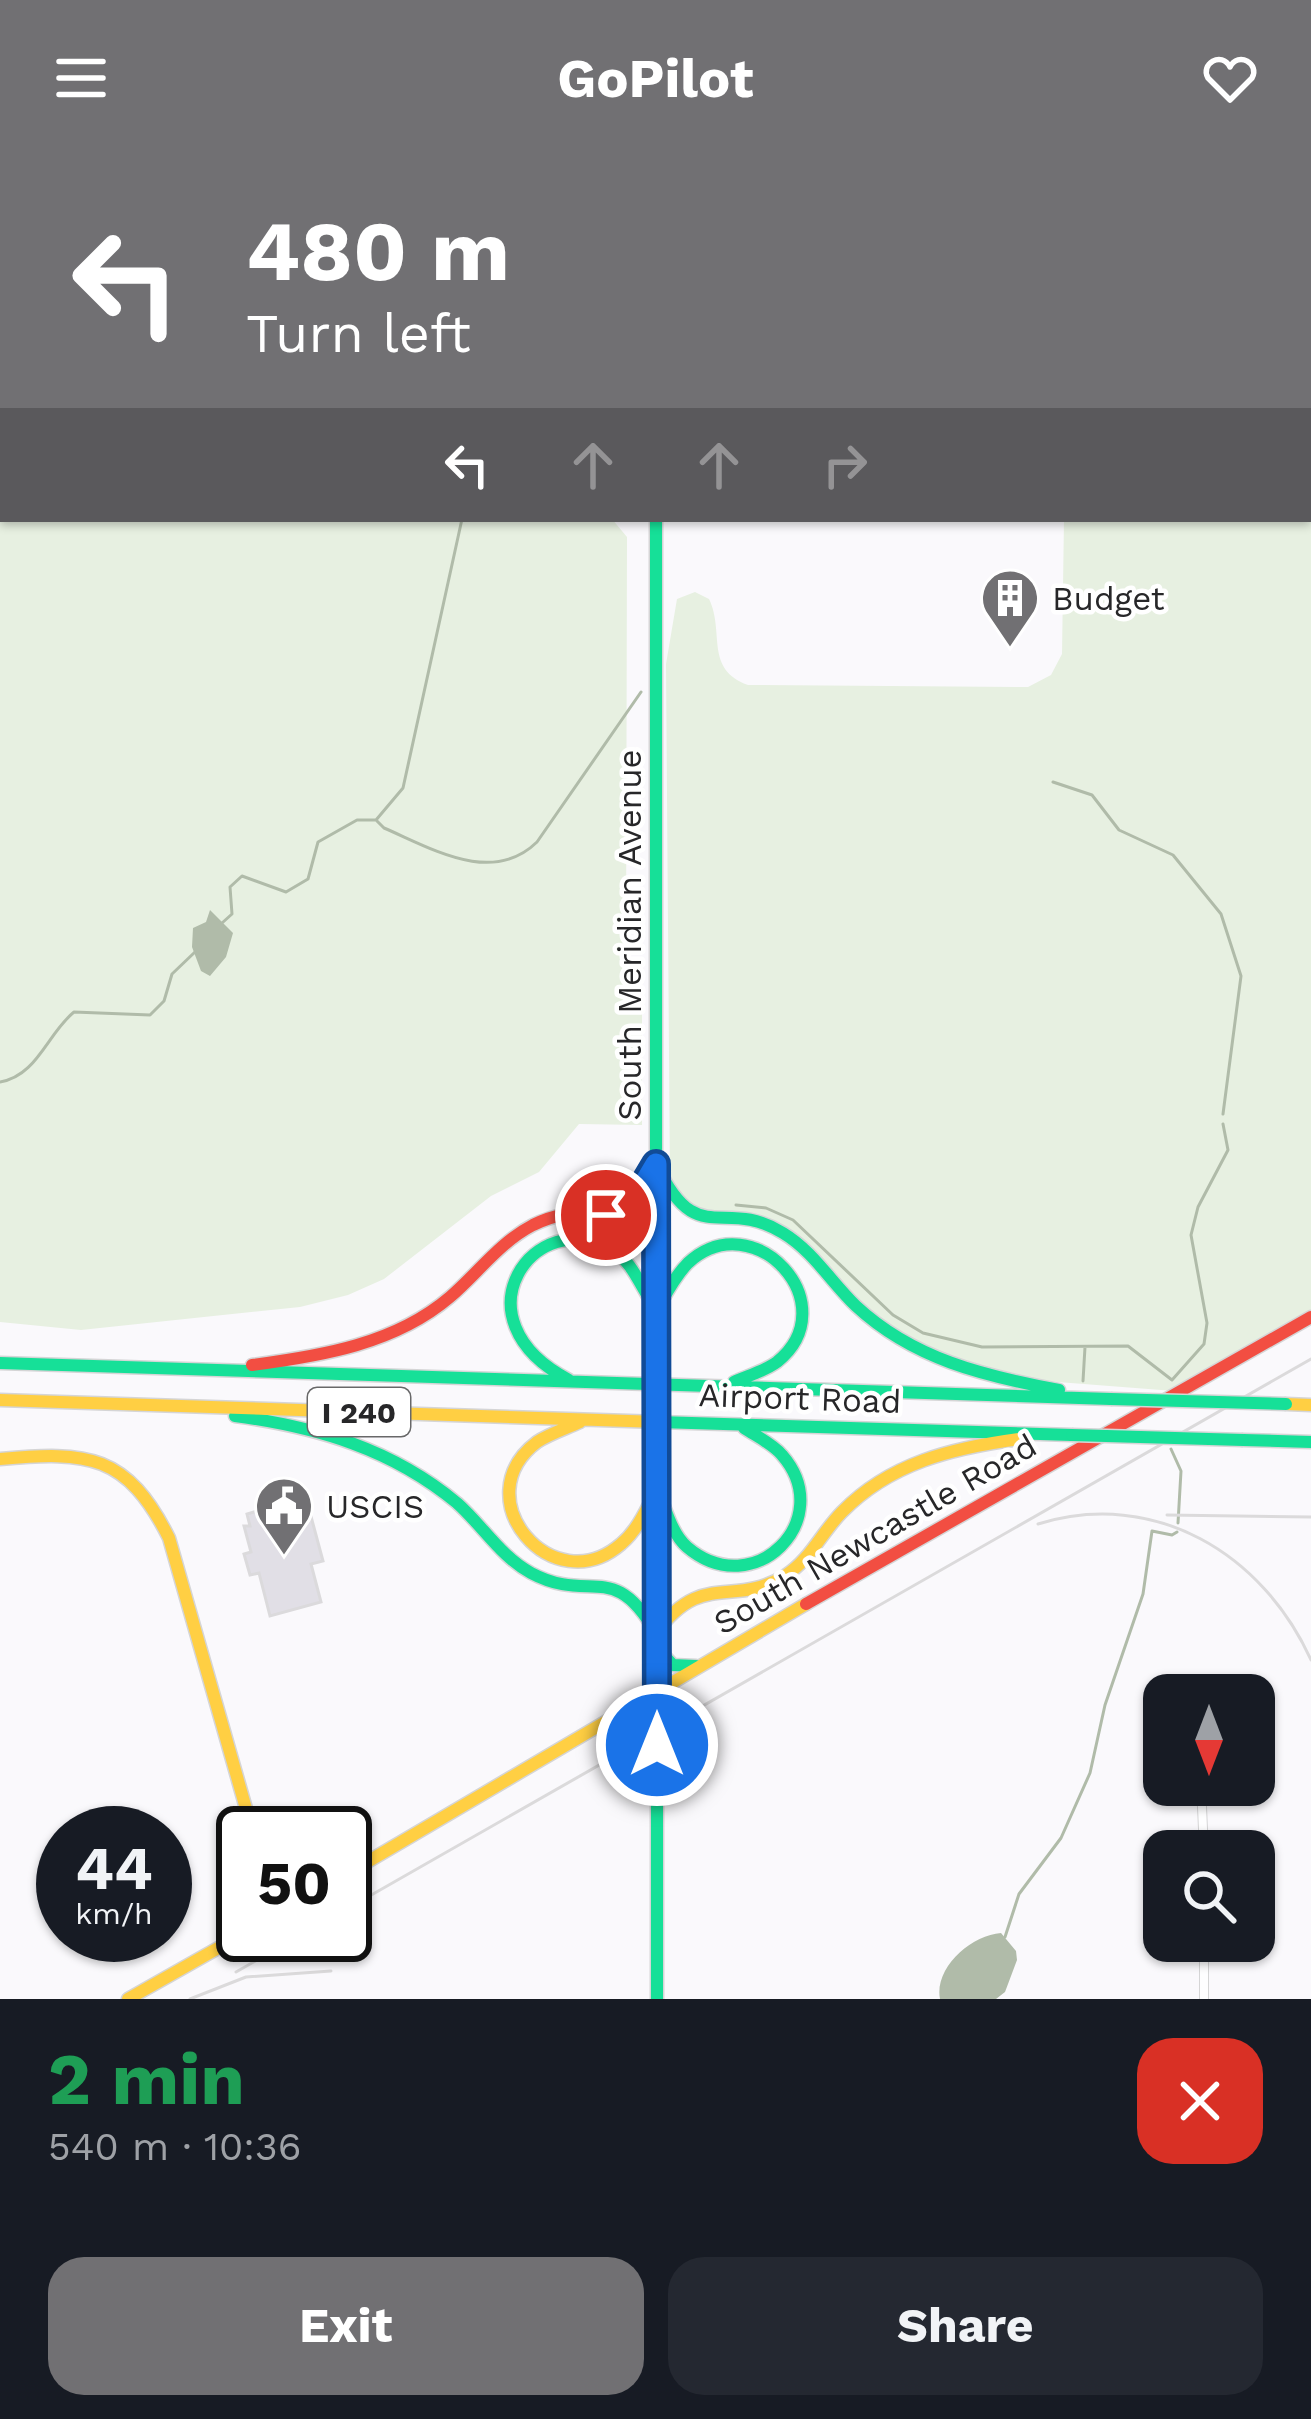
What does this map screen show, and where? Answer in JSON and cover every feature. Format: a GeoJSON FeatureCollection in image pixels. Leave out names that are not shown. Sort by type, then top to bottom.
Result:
{"type":"FeatureCollection","features":[{"type":"Feature","properties":{"kind":"main road","name":"South Meridian Avenue"},"geometry":{"type":"LineString","coordinates":[[656,522],[657,1999]]}},
{"type":"Feature","properties":{"kind":"main road"},"geometry":{"type":"LineString","coordinates":[[205,1370],[306,1358],[382,1338],[443,1303],[537,1224],[568,1215],[606,1215],[628,1207],[656,1164]]}},
{"type":"Feature","properties":{"kind":"main road"},"geometry":{"type":"LineString","coordinates":[[656,1164],[669,1197],[685,1214],[706,1220],[749,1221],[782,1232],[872,1322],[912,1349],[982,1376],[1111,1399]]}},
{"type":"Feature","properties":{"kind":"main road"},"geometry":{"type":"LineString","coordinates":[[573,1382],[538,1363],[513,1331],[508,1295],[531,1254],[566,1239],[604,1244],[627,1262],[657,1310],[684,1267],[715,1247],[752,1245],[771,1253],[790,1270],[804,1307],[792,1349],[763,1373],[718,1387]]}},
{"type":"Feature","properties":{"kind":"main road","name":"South Newcastle Road"},"geometry":{"type":"LineString","coordinates":[[372,1859],[1311,1317]]}},
{"type":"Feature","properties":{"kind":"main road","name":"Airport Road"},"geometry":{"type":"LineString","coordinates":[[0,1363],[1311,1405]]}},
{"type":"Feature","properties":{"kind":"main road","name":"Airport Road"},"geometry":{"type":"LineString","coordinates":[[0,1400],[1311,1442]]}},
{"type":"Feature","properties":{"kind":"main road"},"geometry":{"type":"LineString","coordinates":[[128,1405],[266,1419],[372,1447],[446,1493],[510,1557],[536,1576],[565,1584],[612,1585],[634,1594],[672,1664],[700,1666]]}},
{"type":"Feature","properties":{"kind":"main road"},"geometry":{"type":"LineString","coordinates":[[590,1419],[535,1440],[512,1470],[507,1485],[510,1517],[529,1544],[560,1560],[603,1556],[630,1535],[656,1489]]}},
{"type":"Feature","properties":{"kind":"main road"},"geometry":{"type":"LineString","coordinates":[[656,1489],[677,1534],[698,1556],[738,1567],[780,1551],[800,1524],[798,1476],[781,1448],[734,1423]]}},
{"type":"Feature","properties":{"kind":"main road"},"geometry":{"type":"LineString","coordinates":[[657,1640],[670,1612],[689,1595],[753,1589],[793,1570],[860,1495],[911,1461],[962,1445],[1043,1435]]}},
{"type":"Feature","properties":{"kind":"main road"},"geometry":{"type":"LineString","coordinates":[[0,1459],[52,1453],[97,1457],[126,1472],[154,1503],[175,1557],[245,1806]]}},
{"type":"Feature","properties":{"kind":"main road"},"geometry":{"type":"LineString","coordinates":[[128,1999],[216,1949]]}},
{"type":"Feature","properties":{"kind":"street"},"geometry":{"type":"LineString","coordinates":[[1204,1962],[1204,1999]]}},
{"type":"Feature","properties":{"kind":"shaded area"},"geometry":{"type":"Polygon","coordinates":[[[0,522],[614,522],[627,537],[626,965],[642,965],[642,1125],[579,1124],[539,1172],[491,1196],[384,1279],[348,1295],[300,1307],[81,1330],[0,1322],[0,522]]]}},
{"type":"Feature","properties":{"kind":"shaded area"},"geometry":{"type":"Polygon","coordinates":[[[1064,522],[1311,522],[1311,1312],[1174,1391],[1019,1379],[932,1355],[870,1314],[794,1236],[688,1211],[670,1183],[666,664],[677,599],[695,592],[709,599],[721,659],[734,678],[748,685],[1028,687],[1051,675],[1062,654],[1064,522]]]}},
{"type":"Feature","properties":{"kind":"shaded area"},"geometry":{"type":"Polygon","coordinates":[[[210,910],[233,933],[226,957],[210,976],[201,971],[192,947],[193,928],[206,922],[210,910]]]}},
{"type":"Feature","properties":{"kind":"shaded area"},"geometry":{"type":"Polygon","coordinates":[[[1001,1933],[1016,1951],[1017,1960],[1005,1992],[996,1999],[940,1999],[943,1976],[957,1955],[978,1940],[1001,1933]]]}},
{"type":"Feature","properties":{"kind":"building","name":"USCIS"},"geometry":{"type":"Polygon","coordinates":[[[292,1501],[295,1512],[309,1509],[323,1561],[311,1564],[321,1602],[270,1616],[259,1573],[250,1575],[244,1554],[251,1552],[244,1526],[250,1526],[247,1514],[292,1501]]]}},
{"type":"Feature","properties":{"kind":"waterway"},"geometry":{"type":"LineString","coordinates":[[222,923],[232,914],[230,887],[242,876],[286,892],[308,879],[318,842],[357,820],[376,820],[403,788],[461,522]]}},
{"type":"Feature","properties":{"kind":"waterway"},"geometry":{"type":"LineString","coordinates":[[377,821],[461,859],[501,861],[519,855],[537,842],[641,692]]}},
{"type":"Feature","properties":{"kind":"waterway"},"geometry":{"type":"LineString","coordinates":[[1053,782],[1092,795],[1119,830],[1173,855],[1221,914],[1241,976],[1223,1114]]}},
{"type":"Feature","properties":{"kind":"waterway"},"geometry":{"type":"LineString","coordinates":[[0,1082],[33,1063],[74,1012],[150,1015],[164,1001],[172,974],[195,952]]}},
{"type":"Feature","properties":{"kind":"waterway"},"geometry":{"type":"LineString","coordinates":[[736,1205],[766,1208],[793,1220],[893,1315],[923,1333],[982,1347],[1128,1346],[1172,1380],[1204,1344],[1207,1323],[1191,1235],[1198,1207],[1228,1150],[1223,1124]]}},
{"type":"Feature","properties":{"kind":"waterway"},"geometry":{"type":"LineString","coordinates":[[1083,1381],[1085,1347]]}},
{"type":"Feature","properties":{"kind":"waterway"},"geometry":{"type":"LineString","coordinates":[[1171,1449],[1181,1471],[1178,1523]]}},
{"type":"Feature","properties":{"kind":"waterway"},"geometry":{"type":"LineString","coordinates":[[1005,1937],[1019,1894],[1061,1838],[1090,1773],[1105,1705],[1143,1594],[1152,1531],[1177,1532]]}},
{"type":"Feature","properties":{"kind":"railway"},"geometry":{"type":"LineString","coordinates":[[372,1895],[1311,1359]]}},
{"type":"Feature","properties":{"kind":"railway"},"geometry":{"type":"LineString","coordinates":[[1038,1524],[1081,1515],[1123,1515],[1163,1523],[1200,1539],[1265,1589],[1311,1660]]}},
{"type":"Feature","properties":{"kind":"railway"},"geometry":{"type":"LineString","coordinates":[[1167,1515],[1311,1517]]}},
{"type":"Feature","properties":{"kind":"railway"},"geometry":{"type":"LineString","coordinates":[[236,1972],[254,1962]]}},
{"type":"Feature","properties":{"kind":"railway"},"geometry":{"type":"LineString","coordinates":[[190,1999],[246,1977],[331,1971]]}},
{"type":"Feature","properties":{"kind":"traffic: fast"},"geometry":{"type":"LineString","coordinates":[[656,522],[656,1361]]}},
{"type":"Feature","properties":{"kind":"traffic: fast"},"geometry":{"type":"LineString","coordinates":[[656,1164],[685,1207],[712,1217],[761,1223],[794,1240],[856,1306],[901,1340],[951,1363],[1059,1390]]}},
{"type":"Feature","properties":{"kind":"traffic: fast"},"geometry":{"type":"LineString","coordinates":[[569,1380],[534,1355],[516,1327],[511,1300],[518,1274],[534,1254],[557,1242],[584,1240],[620,1256],[657,1310],[683,1268],[714,1247],[740,1245],[764,1252],[784,1268],[797,1290],[802,1314],[796,1339],[777,1362],[734,1382]]}},
{"type":"Feature","properties":{"kind":"traffic: fast"},"geometry":{"type":"LineString","coordinates":[[656,1361],[657,1445]]}},
{"type":"Feature","properties":{"kind":"traffic: fast"},"geometry":{"type":"LineString","coordinates":[[0,1363],[1111,1399]]}},
{"type":"Feature","properties":{"kind":"traffic: fast"},"geometry":{"type":"LineString","coordinates":[[1111,1399],[1286,1404]]}},
{"type":"Feature","properties":{"kind":"traffic: fast"},"geometry":{"type":"LineString","coordinates":[[235,1416],[324,1434],[406,1468],[457,1503],[520,1566],[552,1582],[613,1589],[641,1610],[656,1633]]}},
{"type":"Feature","properties":{"kind":"traffic: fast"},"geometry":{"type":"LineString","coordinates":[[659,1422],[1072,1435]]}},
{"type":"Feature","properties":{"kind":"traffic: fast"},"geometry":{"type":"LineString","coordinates":[[657,1489],[681,1541],[713,1562],[738,1566],[761,1560],[781,1546],[794,1527],[800,1504],[797,1480],[778,1451],[744,1428]]}},
{"type":"Feature","properties":{"kind":"traffic: fast"},"geometry":{"type":"LineString","coordinates":[[1072,1435],[1243,1440]]}},
{"type":"Feature","properties":{"kind":"traffic: fast"},"geometry":{"type":"LineString","coordinates":[[1243,1440],[1311,1442]]}},
{"type":"Feature","properties":{"kind":"traffic: fast"},"geometry":{"type":"LineString","coordinates":[[657,1445],[657,1999]]}},
{"type":"Feature","properties":{"kind":"traffic: fast"},"geometry":{"type":"LineString","coordinates":[[657,1648],[673,1665],[696,1666]]}},
{"type":"Feature","properties":{"kind":"traffic: slow"},"geometry":{"type":"LineString","coordinates":[[0,1400],[659,1422]]}},
{"type":"Feature","properties":{"kind":"traffic: slow"},"geometry":{"type":"LineString","coordinates":[[1286,1404],[1311,1405]]}},
{"type":"Feature","properties":{"kind":"traffic: slow"},"geometry":{"type":"LineString","coordinates":[[580,1422],[537,1442],[517,1465],[509,1490],[513,1514],[526,1536],[545,1552],[569,1561],[595,1559],[627,1538],[657,1489]]}},
{"type":"Feature","properties":{"kind":"traffic: slow"},"geometry":{"type":"LineString","coordinates":[[656,1633],[673,1614],[704,1595],[767,1585],[786,1575],[842,1512],[880,1481],[946,1453],[1019,1439]]}},
{"type":"Feature","properties":{"kind":"traffic: slow"},"geometry":{"type":"LineString","coordinates":[[0,1459],[58,1456],[102,1464],[137,1489],[153,1510],[169,1538],[245,1806]]}},
{"type":"Feature","properties":{"kind":"traffic: slow"},"geometry":{"type":"LineString","coordinates":[[372,1859],[806,1604]]}},
{"type":"Feature","properties":{"kind":"traffic: slow"},"geometry":{"type":"LineString","coordinates":[[128,1999],[216,1949]]}},
{"type":"Feature","properties":{"kind":"traffic: jam"},"geometry":{"type":"LineString","coordinates":[[252,1365],[330,1352],[406,1326],[450,1297],[521,1232],[555,1217],[612,1210],[639,1188],[656,1164]]}},
{"type":"Feature","properties":{"kind":"traffic: jam"},"geometry":{"type":"LineString","coordinates":[[806,1604],[1311,1317]]}},
{"type":"Feature","properties":{"kind":"place","name":"Budget"},"geometry":{"type":"Point","coordinates":[1010,649]}},
{"type":"Feature","properties":{"kind":"place","name":"USCIS"},"geometry":{"type":"Point","coordinates":[284,1557]}},
{"type":"Feature","properties":{"kind":"route"},"geometry":{"type":"LineString","coordinates":[[606,1215],[634,1201],[656,1164],[657,1745]]}}]}
